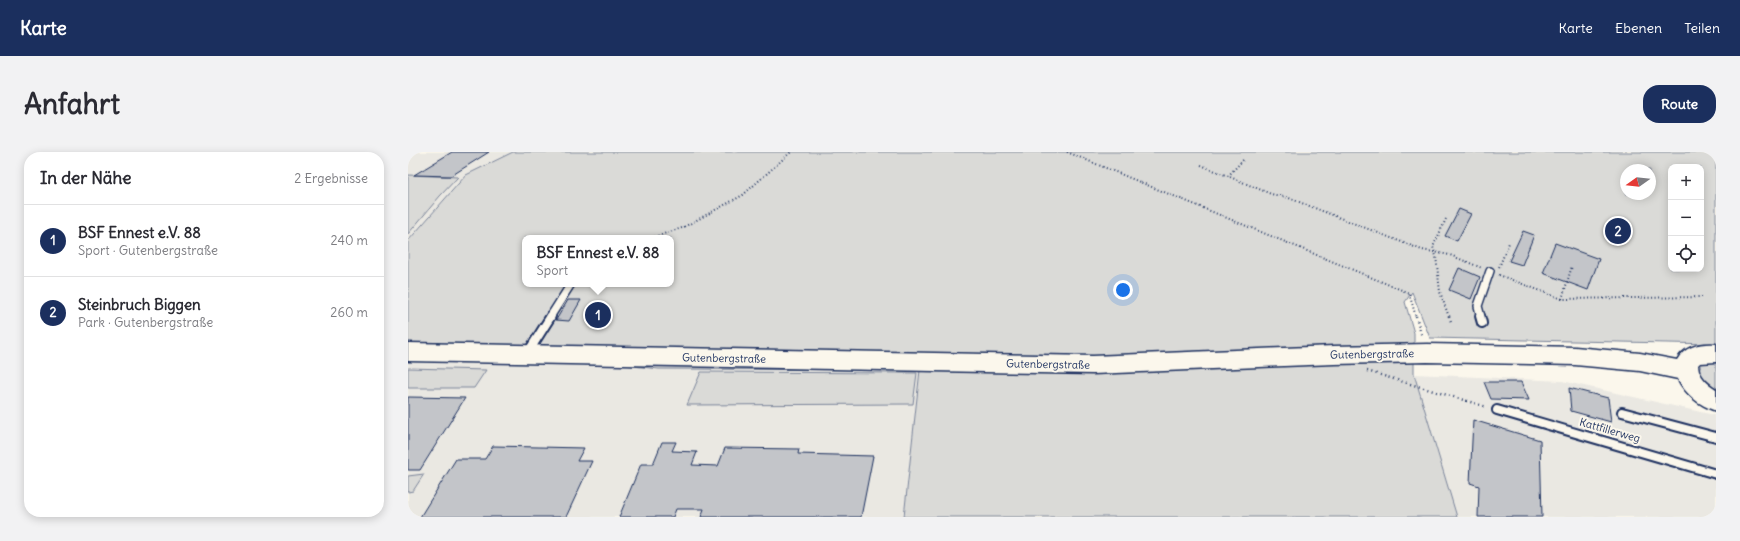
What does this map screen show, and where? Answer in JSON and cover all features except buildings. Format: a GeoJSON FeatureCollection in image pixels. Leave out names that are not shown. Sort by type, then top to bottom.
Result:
{"type":"FeatureCollection","features":[{"type":"Feature","properties":{"kind":"main road","name":"Gutenbergstraße"},"geometry":{"type":"LineString","coordinates":[[408,352],[1094,365],[1334,355],[1427,353],[1575,356],[1640,362],[1687,371]]}},
{"type":"Feature","properties":{"kind":"main road"},"geometry":{"type":"LineString","coordinates":[[1716,354],[1698,353],[1690,357],[1687,363],[1687,371],[1691,380],[1698,388],[1716,401]]}},
{"type":"Feature","properties":{"kind":"lane"},"geometry":{"type":"LineString","coordinates":[[1482,324],[1478,306],[1490,271]]}},
{"type":"Feature","properties":{"kind":"lane"},"geometry":{"type":"LineString","coordinates":[[527,354],[569,287]]}},
{"type":"Feature","properties":{"kind":"lane","name":"Kattfillerweg"},"geometry":{"type":"LineString","coordinates":[[1497,410],[1716,474]]}},
{"type":"Feature","properties":{"kind":"lane"},"geometry":{"type":"LineString","coordinates":[[1622,412],[1716,436]]}},
{"type":"Feature","properties":{"kind":"path"},"geometry":{"type":"LineString","coordinates":[[660,235],[682,228],[743,195],[791,152]]}},
{"type":"Feature","properties":{"kind":"path"},"geometry":{"type":"LineString","coordinates":[[1067,152],[1409,293],[1427,353]]}},
{"type":"Feature","properties":{"kind":"path"},"geometry":{"type":"LineString","coordinates":[[1228,176],[1244,159]]}},
{"type":"Feature","properties":{"kind":"path"},"geometry":{"type":"LineString","coordinates":[[1201,165],[1271,194],[1289,198],[1422,250],[1450,255],[1490,271]]}},
{"type":"Feature","properties":{"kind":"path"},"geometry":{"type":"LineString","coordinates":[[1446,219],[1432,247],[1436,256],[1440,292],[1451,322]]}},
{"type":"Feature","properties":{"kind":"path"},"geometry":{"type":"LineString","coordinates":[[1509,243],[1497,273],[1562,299],[1703,297]]}},
{"type":"Feature","properties":{"kind":"path"},"geometry":{"type":"LineString","coordinates":[[1562,299],[1572,266]]}},
{"type":"Feature","properties":{"kind":"path"},"geometry":{"type":"LineString","coordinates":[[1363,370],[1497,410]]}},
{"type":"Feature","properties":{"kind":"shaded area"},"geometry":{"type":"Polygon","coordinates":[[[408,152],[513,152],[466,175],[408,241],[408,152]]]}},
{"type":"Feature","properties":{"kind":"shaded area"},"geometry":{"type":"Polygon","coordinates":[[[513,152],[1716,152],[1716,344],[1430,338],[1412,292],[1405,302],[1414,333],[1414,374],[1457,517],[904,517],[920,370],[659,369],[527,354],[408,348],[408,241],[466,175],[513,152]]]}},
{"type":"Feature","properties":{"kind":"shaded area"},"geometry":{"type":"Polygon","coordinates":[[[408,175],[458,177],[408,234],[408,175]]]}},
{"type":"Feature","properties":{"kind":"shaded area"},"geometry":{"type":"Polygon","coordinates":[[[408,348],[527,354],[659,369],[920,370],[904,517],[408,517],[408,348]]]}},
{"type":"Feature","properties":{"kind":"shaded area"},"geometry":{"type":"Polygon","coordinates":[[[1716,359],[1716,392],[1702,378],[1700,368],[1702,364],[1707,361],[1716,359]]]}},
{"type":"Feature","properties":{"kind":"shaded area"},"geometry":{"type":"Polygon","coordinates":[[[408,368],[486,370],[474,388],[408,388],[408,368]]]}},
{"type":"Feature","properties":{"kind":"shaded area"},"geometry":{"type":"Polygon","coordinates":[[[701,372],[917,373],[913,404],[687,405],[701,372]]]}},
{"type":"Feature","properties":{"kind":"shaded area"},"geometry":{"type":"Polygon","coordinates":[[[1414,374],[1562,381],[1714,415],[1716,423],[1716,517],[1457,517],[1414,374]]]}},
{"type":"Feature","properties":{"kind":"shaded area"},"geometry":{"type":"Polygon","coordinates":[[[424,474],[413,491],[408,492],[408,476],[424,474]]]}},
{"type":"Feature","properties":{"kind":"place","name":"Steinbruch Biggen"},"geometry":{"type":"Point","coordinates":[1618,231]}},
{"type":"Feature","properties":{"kind":"place","name":"BSF Ennest e.V. 88"},"geometry":{"type":"Point","coordinates":[598,315]}}]}
